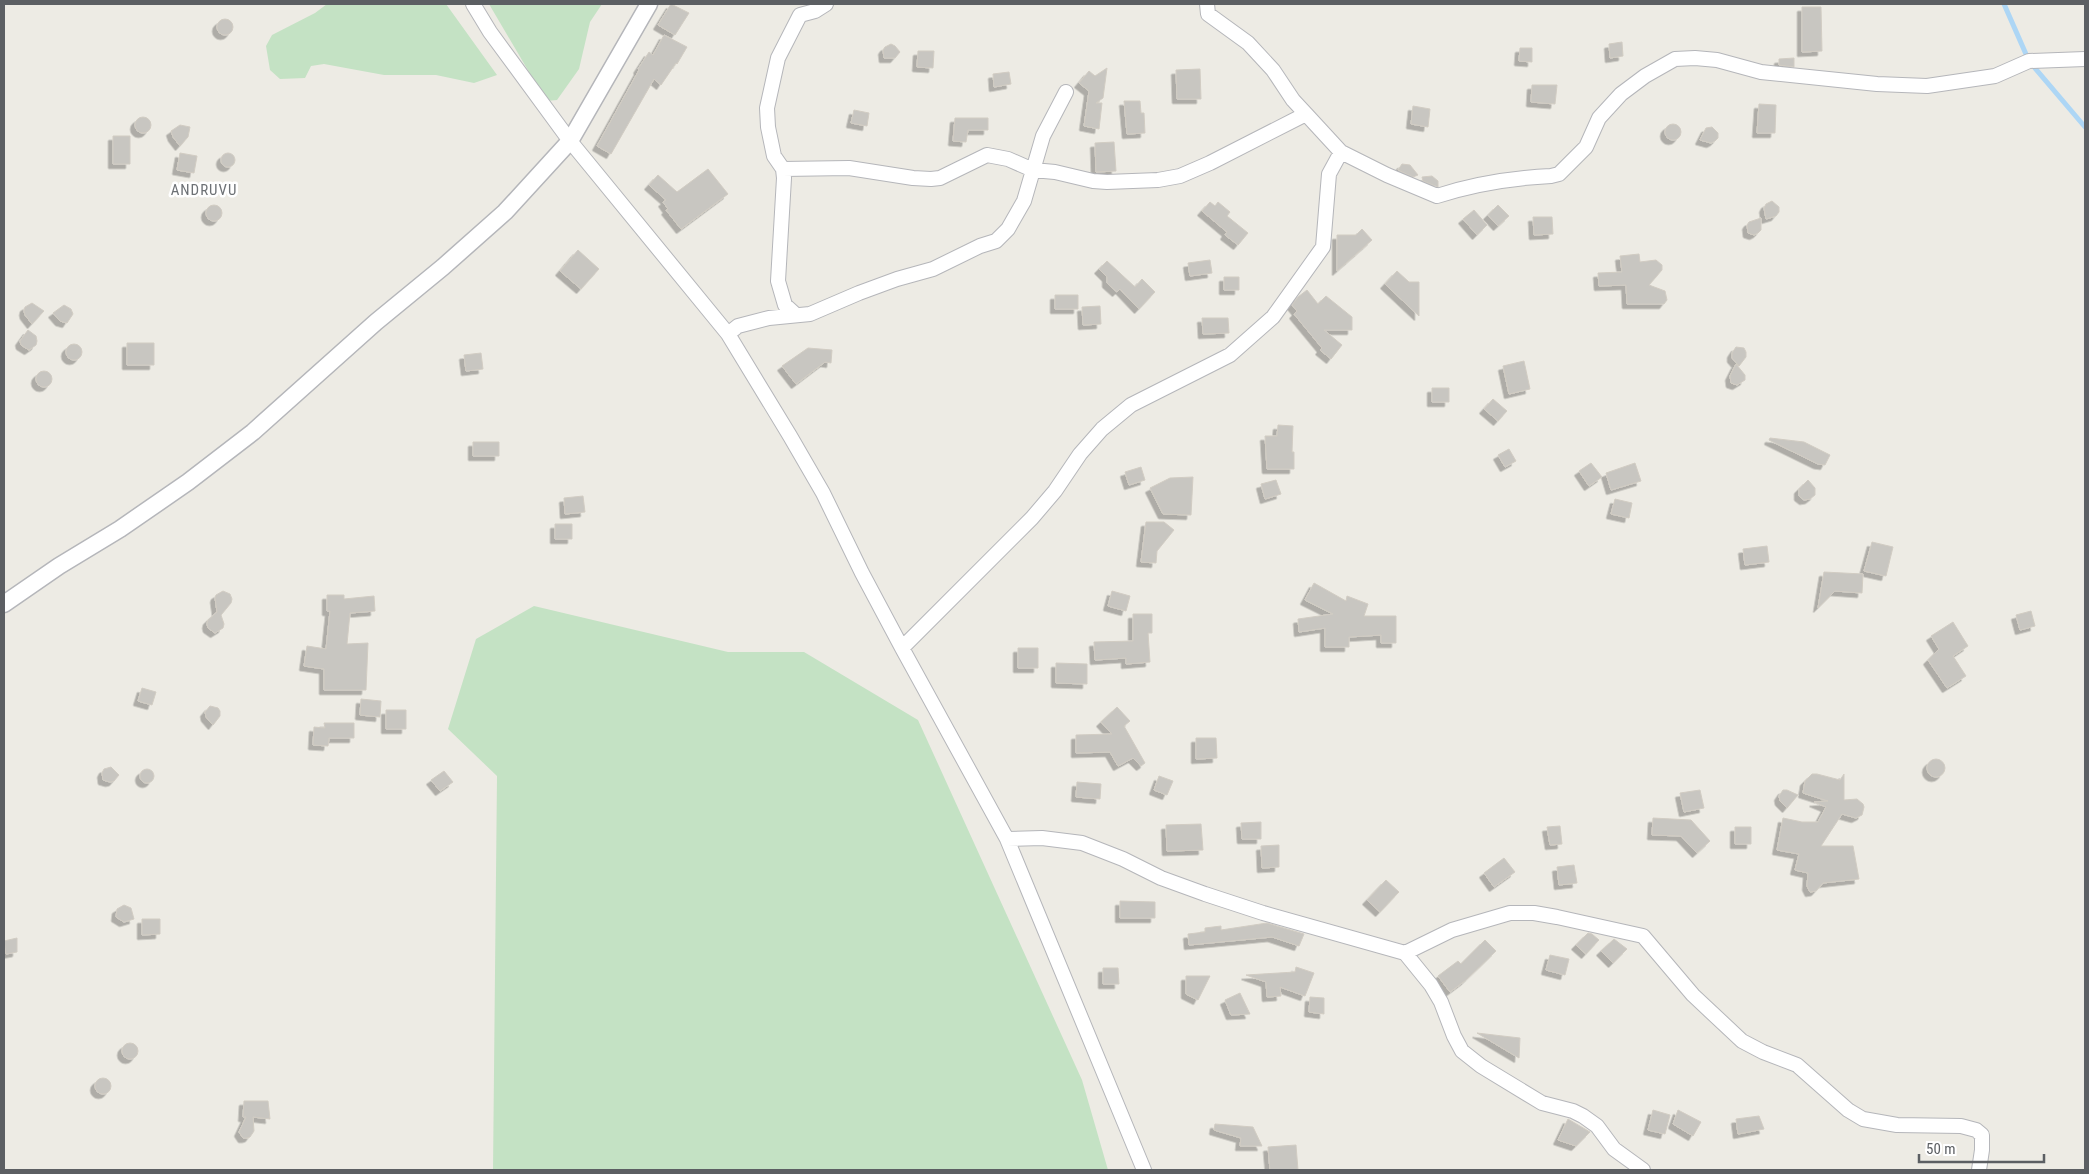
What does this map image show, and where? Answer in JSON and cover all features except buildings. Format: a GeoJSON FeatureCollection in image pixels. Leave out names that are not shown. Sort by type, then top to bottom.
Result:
{"type":"FeatureCollection","features":[{"type":"Feature","properties":{"kind":"street"},"geometry":{"type":"LineString","coordinates":[[473,4],[501,48],[570,141],[728,334],[790,436],[822,493],[902,648],[1008,839],[1144,1170]]}},
{"type":"Feature","properties":{"kind":"street"},"geometry":{"type":"LineString","coordinates":[[4,604],[188,482],[253,432],[505,212],[570,141],[649,4]]}},
{"type":"Feature","properties":{"kind":"street"},"geometry":{"type":"LineString","coordinates":[[796,315],[786,305],[778,281],[784,198],[783,169],[774,156],[768,127],[767,108],[774,70],[782,48],[794,30],[800,15],[815,11],[826,4]]}},
{"type":"Feature","properties":{"kind":"street"},"geometry":{"type":"LineString","coordinates":[[1207,4],[1208,14],[1248,43],[1273,70],[1292,100],[1341,152],[1387,175],[1437,196],[1469,186],[1559,174],[1586,147],[1599,118],[1620,94],[1645,76],[1675,59],[1717,60],[1761,72],[1876,84],[1927,86],[1995,76],[2029,61],[2085,59]]}},
{"type":"Feature","properties":{"kind":"street"},"geometry":{"type":"LineString","coordinates":[[728,334],[738,326],[769,318],[810,314],[858,293],[933,269],[980,246],[996,241],[1017,215],[1024,201],[1043,136],[1066,92]]}},
{"type":"Feature","properties":{"kind":"street"},"geometry":{"type":"LineString","coordinates":[[783,169],[849,168],[912,178],[931,179],[940,178],[987,155],[1008,158],[1033,170],[1055,172],[1107,182],[1140,182],[1180,176],[1210,163],[1306,114]]}},
{"type":"Feature","properties":{"kind":"street"},"geometry":{"type":"LineString","coordinates":[[902,648],[1032,518],[1080,454],[1102,429],[1131,406],[1230,355],[1273,317],[1323,247],[1328,174],[1341,152]]}},
{"type":"Feature","properties":{"kind":"street"},"geometry":{"type":"LineString","coordinates":[[1008,839],[1042,838],[1082,843],[1123,859],[1161,878],[1205,894],[1263,913],[1405,952],[1431,985],[1441,1002],[1454,1036],[1462,1050],[1481,1066],[1542,1103],[1573,1111],[1583,1116],[1597,1126],[1614,1149],[1643,1170]]}},
{"type":"Feature","properties":{"kind":"street"},"geometry":{"type":"LineString","coordinates":[[1405,952],[1452,930],[1510,913],[1534,913],[1643,936],[1693,996],[1742,1041],[1763,1052],[1797,1065],[1848,1110],[1863,1119],[1897,1125],[1961,1126],[1976,1130],[1982,1135],[1979,1170]]}},
{"type":"Feature","properties":{"kind":"green space"},"geometry":{"type":"Polygon","coordinates":[[[327,4],[446,4],[497,75],[474,83],[436,75],[384,75],[324,64],[311,66],[305,78],[280,79],[270,70],[266,46],[272,35],[315,13],[327,4]]]}},
{"type":"Feature","properties":{"kind":"green space"},"geometry":{"type":"Polygon","coordinates":[[[489,4],[602,4],[590,22],[579,69],[557,100],[546,101],[489,4]]]}},
{"type":"Feature","properties":{"kind":"green space"},"geometry":{"type":"Polygon","coordinates":[[[534,606],[728,652],[804,652],[918,720],[1082,1080],[1108,1170],[493,1170],[497,776],[448,729],[476,639],[534,606]]]}},
{"type":"Feature","properties":{"kind":"waterway"},"geometry":{"type":"LineString","coordinates":[[2004,4],[2029,61],[2085,127]]}},
{"type":"Feature","properties":{"kind":"district","name":"ANDRUVU"},"geometry":{"type":"Point","coordinates":[204,190]}}]}
